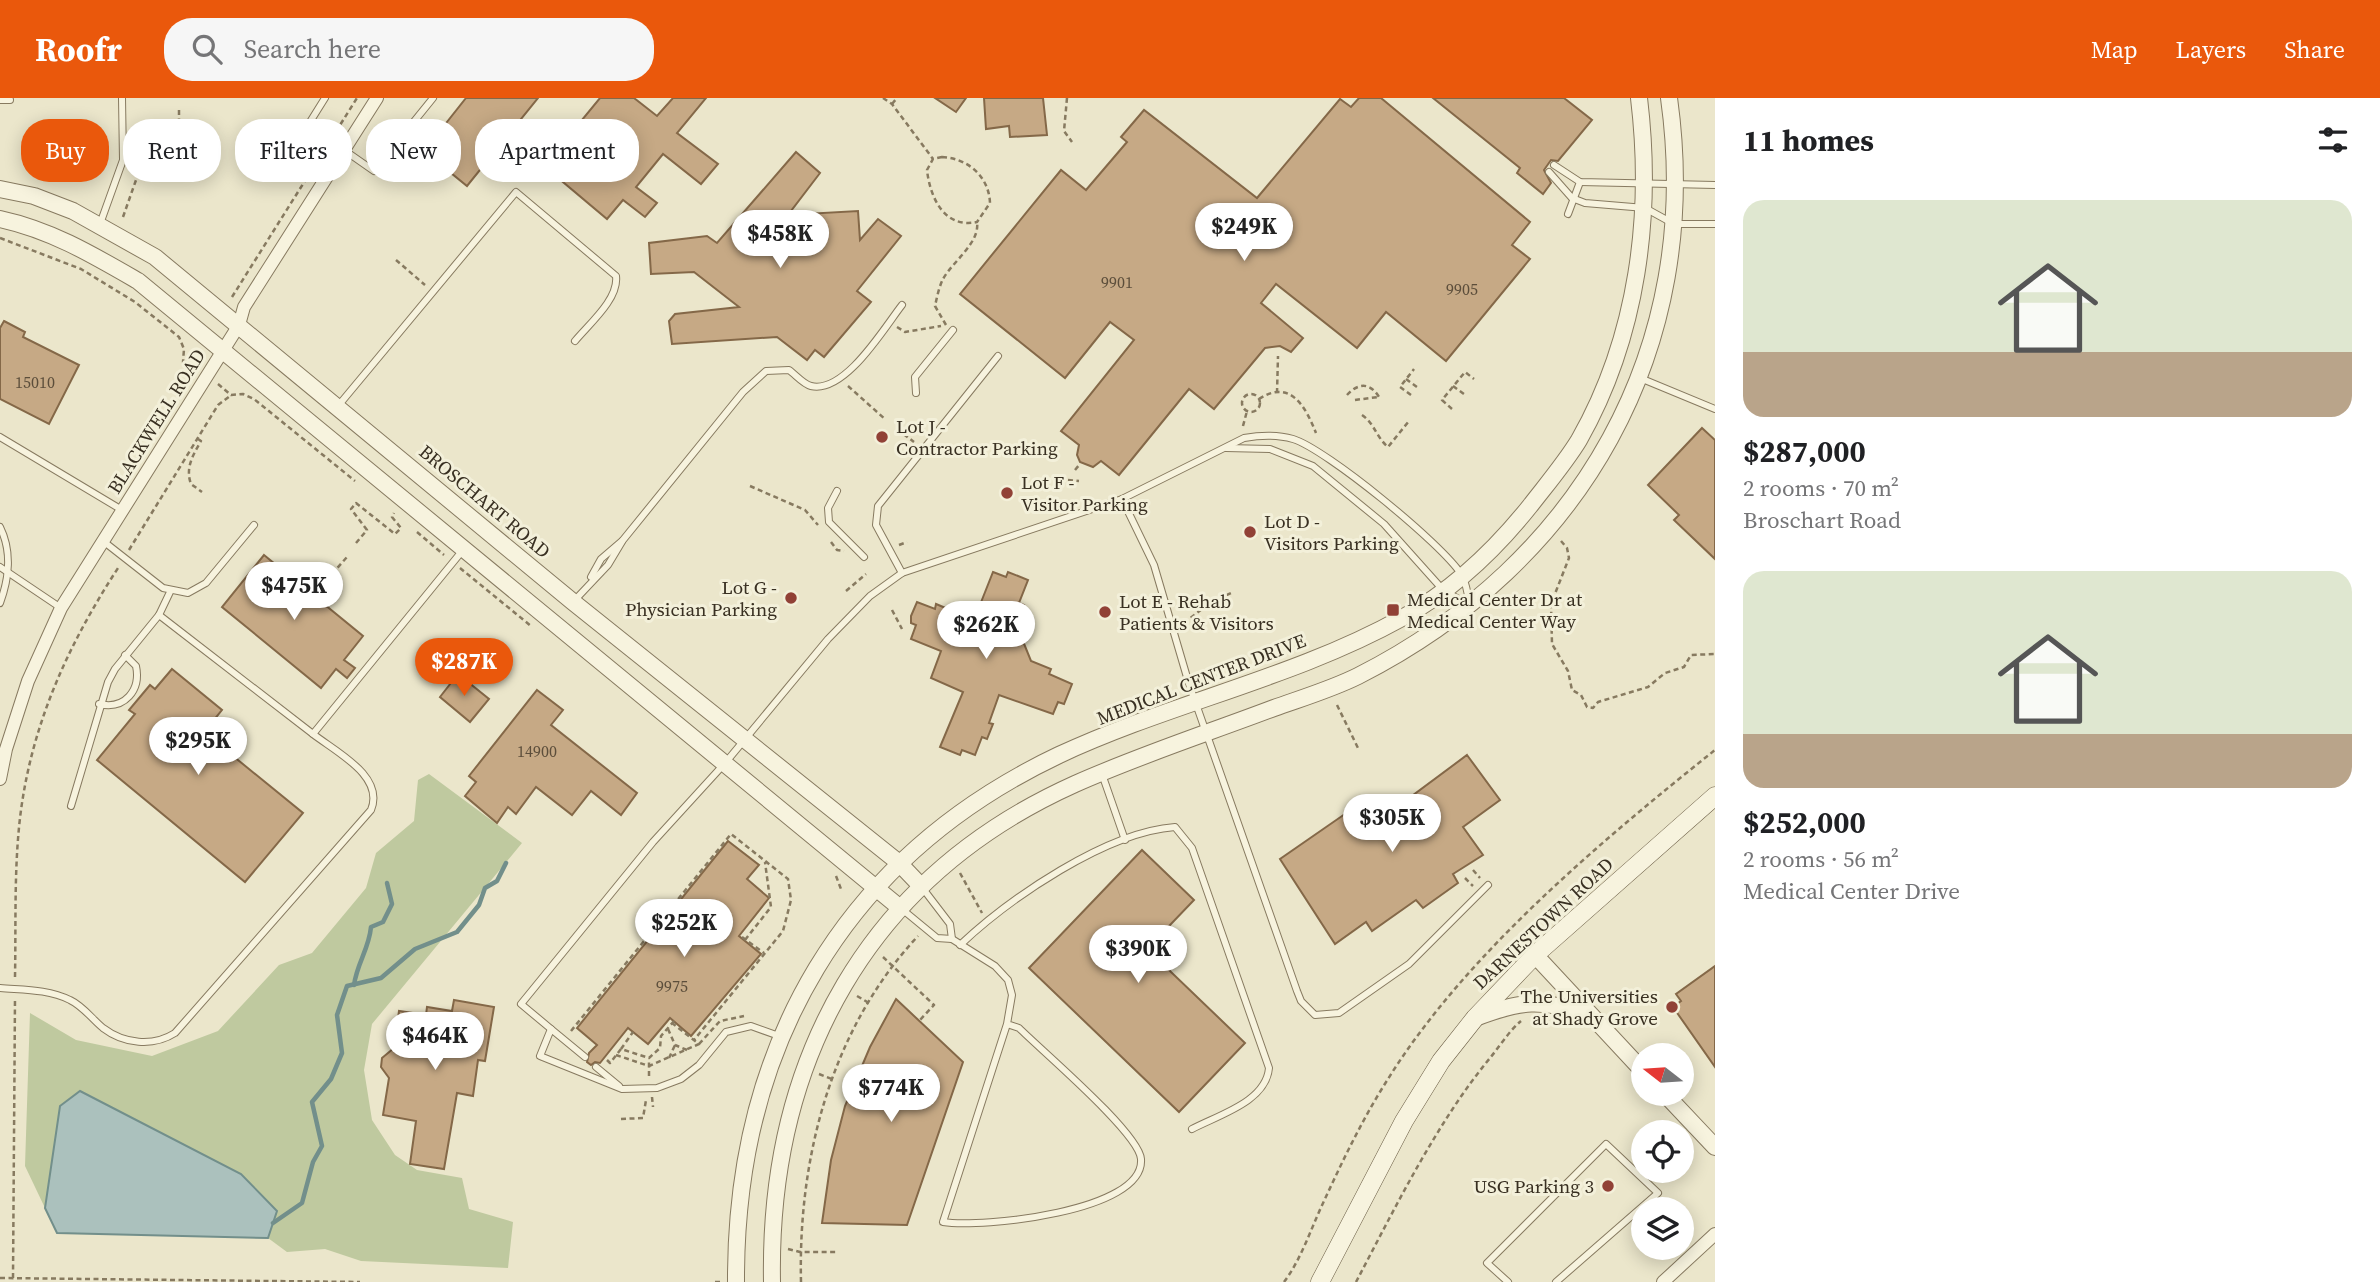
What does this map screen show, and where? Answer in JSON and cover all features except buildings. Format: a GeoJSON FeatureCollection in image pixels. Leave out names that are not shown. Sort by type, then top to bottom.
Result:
{"type":"FeatureCollection","features":[{"type":"Feature","properties":{"kind":"main road","name":"DARNESTOWN ROAD"},"geometry":{"type":"LineString","coordinates":[[1320,1282],[1404,1121],[1441,1061],[1475,1018],[1535,955],[1715,796]]}},
{"type":"Feature","properties":{"kind":"street","name":"BLACKWELL ROAD"},"geometry":{"type":"LineString","coordinates":[[352,137],[377,98]]}},
{"type":"Feature","properties":{"kind":"street","name":"MEDICAL CENTER DRIVE"},"geometry":{"type":"LineString","coordinates":[[736,1282],[744,1165],[779,1036],[853,912],[898,862],[992,792],[1060,755],[1340,649],[1404,617],[1444,591],[1497,547],[1580,438],[1610,369],[1630,304],[1644,208],[1645,182],[1639,98]]}},
{"type":"Feature","properties":{"kind":"street"},"geometry":{"type":"LineString","coordinates":[[772,1282],[772,1211],[776,1171],[806,1059],[830,1010],[879,931],[920,885],[1009,820],[1074,785],[1353,679],[1416,643],[1471,605],[1521,560],[1583,487],[1608,446],[1638,377],[1666,278],[1674,224],[1676,185],[1668,98]]}},
{"type":"Feature","properties":{"kind":"street","name":"BLACKWELL ROAD"},"geometry":{"type":"LineString","coordinates":[[0,779],[6,749],[28,681],[61,608],[239,325],[244,307],[323,182]]}},
{"type":"Feature","properties":{"kind":"street","name":"BROSCHART ROAD"},"geometry":{"type":"LineString","coordinates":[[0,189],[34,196],[100,224],[155,257],[573,602],[898,862],[920,885]]}},
{"type":"Feature","properties":{"kind":"street"},"geometry":{"type":"LineString","coordinates":[[0,219],[50,233],[138,281],[899,906]]}},
{"type":"Feature","properties":{"kind":"street"},"geometry":{"type":"LineString","coordinates":[[1535,955],[1631,1058]]}},
{"type":"Feature","properties":{"kind":"street"},"geometry":{"type":"LineString","coordinates":[[1475,1018],[1514,1003],[1558,1004],[1591,1015]]}},
{"type":"Feature","properties":{"kind":"street"},"geometry":{"type":"LineString","coordinates":[[1676,1106],[1715,1147]]}},
{"type":"Feature","properties":{"kind":"street"},"geometry":{"type":"LineString","coordinates":[[1663,1282],[1715,1234]]}},
{"type":"Feature","properties":{"kind":"lane"},"geometry":{"type":"LineString","coordinates":[[100,224],[123,160],[122,98]]}},
{"type":"Feature","properties":{"kind":"lane"},"geometry":{"type":"LineString","coordinates":[[312,119],[325,98]]}},
{"type":"Feature","properties":{"kind":"lane"},"geometry":{"type":"LineString","coordinates":[[352,155],[374,171],[433,98]]}},
{"type":"Feature","properties":{"kind":"lane"},"geometry":{"type":"LineString","coordinates":[[0,100],[10,100]]}},
{"type":"Feature","properties":{"kind":"lane"},"geometry":{"type":"LineString","coordinates":[[1554,165],[1580,182],[1715,185]]}},
{"type":"Feature","properties":{"kind":"lane"},"geometry":{"type":"LineString","coordinates":[[1549,172],[1572,198],[1585,203],[1644,208],[1674,224],[1715,224]]}},
{"type":"Feature","properties":{"kind":"lane"},"geometry":{"type":"LineString","coordinates":[[1568,214],[1580,182]]}},
{"type":"Feature","properties":{"kind":"lane"},"geometry":{"type":"LineString","coordinates":[[338,406],[516,192],[616,276],[618,286],[612,296],[576,341]]}},
{"type":"Feature","properties":{"kind":"lane"},"geometry":{"type":"LineString","coordinates":[[573,602],[608,565],[623,540],[743,393],[766,371],[789,370],[808,386],[820,387],[841,379],[902,305]]}},
{"type":"Feature","properties":{"kind":"lane"},"geometry":{"type":"LineString","coordinates":[[916,394],[915,377],[953,330]]}},
{"type":"Feature","properties":{"kind":"lane"},"geometry":{"type":"LineString","coordinates":[[902,573],[876,525],[878,506],[998,356]]}},
{"type":"Feature","properties":{"kind":"lane"},"geometry":{"type":"LineString","coordinates":[[1638,377],[1715,409]]}},
{"type":"Feature","properties":{"kind":"lane"},"geometry":{"type":"LineString","coordinates":[[586,1057],[521,1004],[653,842],[726,762],[849,616],[902,573],[1122,499],[1244,438],[1280,435],[1307,444],[1373,493],[1450,561],[1463,576],[1471,605]]}},
{"type":"Feature","properties":{"kind":"lane"},"geometry":{"type":"LineString","coordinates":[[0,437],[122,510]]}},
{"type":"Feature","properties":{"kind":"lane"},"geometry":{"type":"LineString","coordinates":[[1224,448],[1270,449],[1313,466],[1384,524],[1444,591],[1471,605]]}},
{"type":"Feature","properties":{"kind":"lane"},"geometry":{"type":"LineString","coordinates":[[836,491],[828,508],[829,522],[864,557]]}},
{"type":"Feature","properties":{"kind":"lane"},"geometry":{"type":"LineString","coordinates":[[1122,499],[1154,565],[1196,703],[1301,1001],[1315,1014],[1339,1013],[1409,964],[1488,885]]}},
{"type":"Feature","properties":{"kind":"lane"},"geometry":{"type":"LineString","coordinates":[[103,541],[170,592],[197,591],[254,525]]}},
{"type":"Feature","properties":{"kind":"lane"},"geometry":{"type":"LineString","coordinates":[[0,527],[7,548],[8,573],[0,603]]}},
{"type":"Feature","properties":{"kind":"lane"},"geometry":{"type":"LineString","coordinates":[[313,734],[464,548]]}},
{"type":"Feature","properties":{"kind":"lane"},"geometry":{"type":"LineString","coordinates":[[0,567],[61,608]]}},
{"type":"Feature","properties":{"kind":"lane"},"geometry":{"type":"LineString","coordinates":[[71,806],[99,704],[115,669],[159,615],[170,592]]}},
{"type":"Feature","properties":{"kind":"lane"},"geometry":{"type":"LineString","coordinates":[[0,988],[40,991],[71,1000],[105,1030],[129,1041],[153,1042],[175,1034],[371,810],[375,800],[370,781],[159,615]]}},
{"type":"Feature","properties":{"kind":"lane"},"geometry":{"type":"LineString","coordinates":[[99,704],[124,702],[137,685],[136,666],[125,656]]}},
{"type":"Feature","properties":{"kind":"lane"},"geometry":{"type":"LineString","coordinates":[[1102,774],[1125,840]]}},
{"type":"Feature","properties":{"kind":"lane"},"geometry":{"type":"LineString","coordinates":[[960,944],[1051,875],[1125,840],[1162,828],[1175,827],[1185,836],[1192,848],[1269,1068],[1268,1078],[1247,1101],[1192,1129]]}},
{"type":"Feature","properties":{"kind":"lane"},"geometry":{"type":"LineString","coordinates":[[920,885],[950,924],[952,939]]}},
{"type":"Feature","properties":{"kind":"lane"},"geometry":{"type":"LineString","coordinates":[[899,906],[937,938],[952,939],[995,966],[1008,980],[1012,995],[1007,1024],[943,1222],[967,1226],[1040,1216],[1108,1197],[1127,1189],[1139,1175],[1141,1159],[1136,1144],[1125,1128],[1019,1028],[1007,1024]]}},
{"type":"Feature","properties":{"kind":"lane"},"geometry":{"type":"LineString","coordinates":[[551,1029],[540,1056],[622,1089],[657,1088],[681,1079],[699,1065],[726,1032],[739,1026],[751,1026],[779,1036]]}},
{"type":"Feature","properties":{"kind":"lane"},"geometry":{"type":"LineString","coordinates":[[596,1067],[622,1089]]}},
{"type":"Feature","properties":{"kind":"lane"},"geometry":{"type":"LineString","coordinates":[[1508,1282],[1487,1263],[1606,1144],[1658,1192],[1556,1282]]}},
{"type":"Feature","properties":{"kind":"path"},"geometry":{"type":"LineString","coordinates":[[232,297],[357,98]]}},
{"type":"Feature","properties":{"kind":"path"},"geometry":{"type":"LineString","coordinates":[[883,98],[892,104],[933,159]]}},
{"type":"Feature","properties":{"kind":"path"},"geometry":{"type":"LineString","coordinates":[[892,104],[897,98]]}},
{"type":"Feature","properties":{"kind":"path"},"geometry":{"type":"LineString","coordinates":[[1067,98],[1064,131],[1072,142]]}},
{"type":"Feature","properties":{"kind":"path"},"geometry":{"type":"LineString","coordinates":[[179,109],[179,119]]}},
{"type":"Feature","properties":{"kind":"path"},"geometry":{"type":"LineString","coordinates":[[933,159],[927,170],[933,199],[950,217],[960,222],[977,222]]}},
{"type":"Feature","properties":{"kind":"path"},"geometry":{"type":"LineString","coordinates":[[933,159],[959,159],[983,179],[990,203],[977,222],[976,234],[944,277],[938,293],[935,306],[946,326],[953,330]]}},
{"type":"Feature","properties":{"kind":"path"},"geometry":{"type":"LineString","coordinates":[[123,216],[135,182]]}},
{"type":"Feature","properties":{"kind":"path"},"geometry":{"type":"LineString","coordinates":[[0,237],[57,257],[115,288],[179,337],[184,349],[183,362],[231,395]]}},
{"type":"Feature","properties":{"kind":"path"},"geometry":{"type":"LineString","coordinates":[[396,260],[433,291]]}},
{"type":"Feature","properties":{"kind":"path"},"geometry":{"type":"LineString","coordinates":[[888,322],[905,332],[946,326]]}},
{"type":"Feature","properties":{"kind":"path"},"geometry":{"type":"LineString","coordinates":[[1278,356],[1278,393]]}},
{"type":"Feature","properties":{"kind":"path"},"geometry":{"type":"LineString","coordinates":[[1410,395],[1400,387],[1414,369]]}},
{"type":"Feature","properties":{"kind":"path"},"geometry":{"type":"LineString","coordinates":[[1452,409],[1442,400],[1465,372],[1474,379]]}},
{"type":"Feature","properties":{"kind":"path"},"geometry":{"type":"LineString","coordinates":[[841,379],[886,421]]}},
{"type":"Feature","properties":{"kind":"path"},"geometry":{"type":"LineString","coordinates":[[1406,379],[1417,387]]}},
{"type":"Feature","properties":{"kind":"path"},"geometry":{"type":"LineString","coordinates":[[1347,395],[1354,388],[1364,385],[1375,390],[1379,397],[1354,400]]}},
{"type":"Feature","properties":{"kind":"path"},"geometry":{"type":"LineString","coordinates":[[1453,386],[1464,394]]}},
{"type":"Feature","properties":{"kind":"path"},"geometry":{"type":"LineString","coordinates":[[1259,399],[1278,393],[1291,396],[1303,404],[1316,433]]}},
{"type":"Feature","properties":{"kind":"path"},"geometry":{"type":"LineString","coordinates":[[13,1278],[18,846],[29,763],[58,674],[79,630],[218,405],[231,395],[243,394],[254,399],[355,482]]}},
{"type":"Feature","properties":{"kind":"path"},"geometry":{"type":"LineString","coordinates":[[1247,411],[1242,404],[1246,396],[1252,394],[1259,399]]}},
{"type":"Feature","properties":{"kind":"path"},"geometry":{"type":"LineString","coordinates":[[1247,411],[1257,410],[1259,399]]}},
{"type":"Feature","properties":{"kind":"path"},"geometry":{"type":"LineString","coordinates":[[1243,426],[1247,411]]}},
{"type":"Feature","properties":{"kind":"path"},"geometry":{"type":"LineString","coordinates":[[1362,415],[1373,423],[1379,439],[1388,447],[1409,421]]}},
{"type":"Feature","properties":{"kind":"path"},"geometry":{"type":"LineString","coordinates":[[897,429],[917,444]]}},
{"type":"Feature","properties":{"kind":"path"},"geometry":{"type":"LineString","coordinates":[[198,439],[201,441],[189,465],[188,476],[191,484],[202,492]]}},
{"type":"Feature","properties":{"kind":"path"},"geometry":{"type":"LineString","coordinates":[[1075,470],[1080,464]]}},
{"type":"Feature","properties":{"kind":"path"},"geometry":{"type":"LineString","coordinates":[[1068,480],[1079,481]]}},
{"type":"Feature","properties":{"kind":"path"},"geometry":{"type":"LineString","coordinates":[[750,486],[805,510],[821,529]]}},
{"type":"Feature","properties":{"kind":"path"},"geometry":{"type":"LineString","coordinates":[[356,543],[367,530],[351,509],[356,503],[395,534],[401,528],[392,517],[394,513]]}},
{"type":"Feature","properties":{"kind":"path"},"geometry":{"type":"LineString","coordinates":[[384,505],[400,518]]}},
{"type":"Feature","properties":{"kind":"path"},"geometry":{"type":"LineString","coordinates":[[415,531],[538,631]]}},
{"type":"Feature","properties":{"kind":"path"},"geometry":{"type":"LineString","coordinates":[[1561,541],[1567,548],[1569,558],[1551,604],[1552,644],[1568,671],[1572,690],[1581,695],[1587,707],[1592,708],[1598,702],[1648,687],[1665,673],[1684,667],[1691,655],[1715,654]]}},
{"type":"Feature","properties":{"kind":"path"},"geometry":{"type":"LineString","coordinates":[[831,542],[837,550],[847,550]]}},
{"type":"Feature","properties":{"kind":"path"},"geometry":{"type":"LineString","coordinates":[[899,545],[907,542]]}},
{"type":"Feature","properties":{"kind":"path"},"geometry":{"type":"LineString","coordinates":[[332,574],[347,557]]}},
{"type":"Feature","properties":{"kind":"path"},"geometry":{"type":"LineString","coordinates":[[846,592],[866,574]]}},
{"type":"Feature","properties":{"kind":"path"},"geometry":{"type":"LineString","coordinates":[[1184,622],[1211,602],[1231,593]]}},
{"type":"Feature","properties":{"kind":"path"},"geometry":{"type":"LineString","coordinates":[[892,610],[902,629]]}},
{"type":"Feature","properties":{"kind":"path"},"geometry":{"type":"LineString","coordinates":[[1337,705],[1359,748]]}},
{"type":"Feature","properties":{"kind":"path"},"geometry":{"type":"LineString","coordinates":[[572,1031],[731,834],[788,879],[791,900],[783,931],[694,1040]]}},
{"type":"Feature","properties":{"kind":"path"},"geometry":{"type":"LineString","coordinates":[[764,953],[744,939],[771,907],[765,861]]}},
{"type":"Feature","properties":{"kind":"path"},"geometry":{"type":"LineString","coordinates":[[832,872],[841,889]]}},
{"type":"Feature","properties":{"kind":"path"},"geometry":{"type":"LineString","coordinates":[[960,873],[987,921]]}},
{"type":"Feature","properties":{"kind":"path"},"geometry":{"type":"LineString","coordinates":[[801,1282],[803,1195],[810,1158],[832,1079],[869,1003],[893,966],[919,935]]}},
{"type":"Feature","properties":{"kind":"path"},"geometry":{"type":"LineString","coordinates":[[883,957],[934,1005],[919,1021]]}},
{"type":"Feature","properties":{"kind":"path"},"geometry":{"type":"LineString","coordinates":[[857,996],[869,1003]]}},
{"type":"Feature","properties":{"kind":"path"},"geometry":{"type":"LineString","coordinates":[[1356,1282],[1419,1162],[1473,1075],[1524,1019]]}},
{"type":"Feature","properties":{"kind":"path"},"geometry":{"type":"LineString","coordinates":[[616,1055],[649,1066],[699,1044],[673,1022],[661,1037],[660,1048],[649,1058],[649,1066]]}},
{"type":"Feature","properties":{"kind":"path"},"geometry":{"type":"LineString","coordinates":[[668,1028],[678,1055]]}},
{"type":"Feature","properties":{"kind":"path"},"geometry":{"type":"LineString","coordinates":[[604,1058],[610,1063],[633,1032]]}},
{"type":"Feature","properties":{"kind":"path"},"geometry":{"type":"LineString","coordinates":[[675,1045],[687,1050]]}},
{"type":"Feature","properties":{"kind":"path"},"geometry":{"type":"LineString","coordinates":[[669,1059],[675,1045]]}},
{"type":"Feature","properties":{"kind":"path"},"geometry":{"type":"LineString","coordinates":[[621,1049],[649,1058]]}},
{"type":"Feature","properties":{"kind":"path"},"geometry":{"type":"LineString","coordinates":[[819,1074],[832,1079]]}},
{"type":"Feature","properties":{"kind":"path"},"geometry":{"type":"LineString","coordinates":[[621,1119],[643,1118],[643,1101],[652,1100]]}},
{"type":"Feature","properties":{"kind":"path"},"geometry":{"type":"LineString","coordinates":[[802,1157],[810,1158]]}},
{"type":"Feature","properties":{"kind":"path"},"geometry":{"type":"LineString","coordinates":[[786,1248],[800,1252],[836,1252]]}},
{"type":"Feature","properties":{"kind":"path"},"geometry":{"type":"LineString","coordinates":[[0,1278],[360,1282]]}},
{"type":"Feature","properties":{"kind":"path"},"geometry":{"type":"LineString","coordinates":[[715,1282],[722,1282]]}},
{"type":"Feature","properties":{"kind":"green space"},"geometry":{"type":"Polygon","coordinates":[[[429,774],[522,843],[372,1024],[364,1070],[372,1120],[395,1155],[417,1170],[462,1178],[469,1209],[513,1222],[508,1268],[361,1261],[325,1249],[287,1252],[268,1238],[277,1210],[60,1106],[45,1208],[25,1166],[30,1013],[76,1040],[152,1056],[218,1031],[279,965],[312,953],[366,888],[376,853],[414,821],[418,780],[429,774]]]}},
{"type":"Feature","properties":{"kind":"water"},"geometry":{"type":"Polygon","coordinates":[[[80,1091],[241,1174],[277,1211],[268,1238],[57,1233],[45,1208],[60,1106],[80,1091]]]}},
{"type":"Feature","properties":{"kind":"waterway"},"geometry":{"type":"LineString","coordinates":[[273,1223],[302,1203],[313,1162],[322,1146],[312,1102],[331,1079],[342,1053],[337,1015],[347,986],[381,978],[415,949],[457,932],[479,905],[485,888],[497,881],[506,863]]}},
{"type":"Feature","properties":{"kind":"waterway"},"geometry":{"type":"LineString","coordinates":[[354,985],[371,927],[383,922],[392,904],[387,883]]}},
{"type":"Feature","properties":{"kind":"place","name":"Lot J - Contractor Parking"},"geometry":{"type":"Point","coordinates":[882,437]}},
{"type":"Feature","properties":{"kind":"place","name":"Lot F - Visitor Parking"},"geometry":{"type":"Point","coordinates":[1007,493]}},
{"type":"Feature","properties":{"kind":"place","name":"Lot D - Visitors Parking"},"geometry":{"type":"Point","coordinates":[1250,532]}},
{"type":"Feature","properties":{"kind":"place","name":"Lot G - Physician Parking"},"geometry":{"type":"Point","coordinates":[791,598]}},
{"type":"Feature","properties":{"kind":"place","name":"Medical Center Dr at Medical Center Way"},"geometry":{"type":"Point","coordinates":[1393,610]}},
{"type":"Feature","properties":{"kind":"place","name":"Lot E - Rehab Patients & Visitors"},"geometry":{"type":"Point","coordinates":[1105,612]}},
{"type":"Feature","properties":{"kind":"place","name":"The Universities at Shady Grove"},"geometry":{"type":"Point","coordinates":[1672,1007]}},
{"type":"Feature","properties":{"kind":"place","name":"USG Parking 3"},"geometry":{"type":"Point","coordinates":[1608,1186]}}]}
